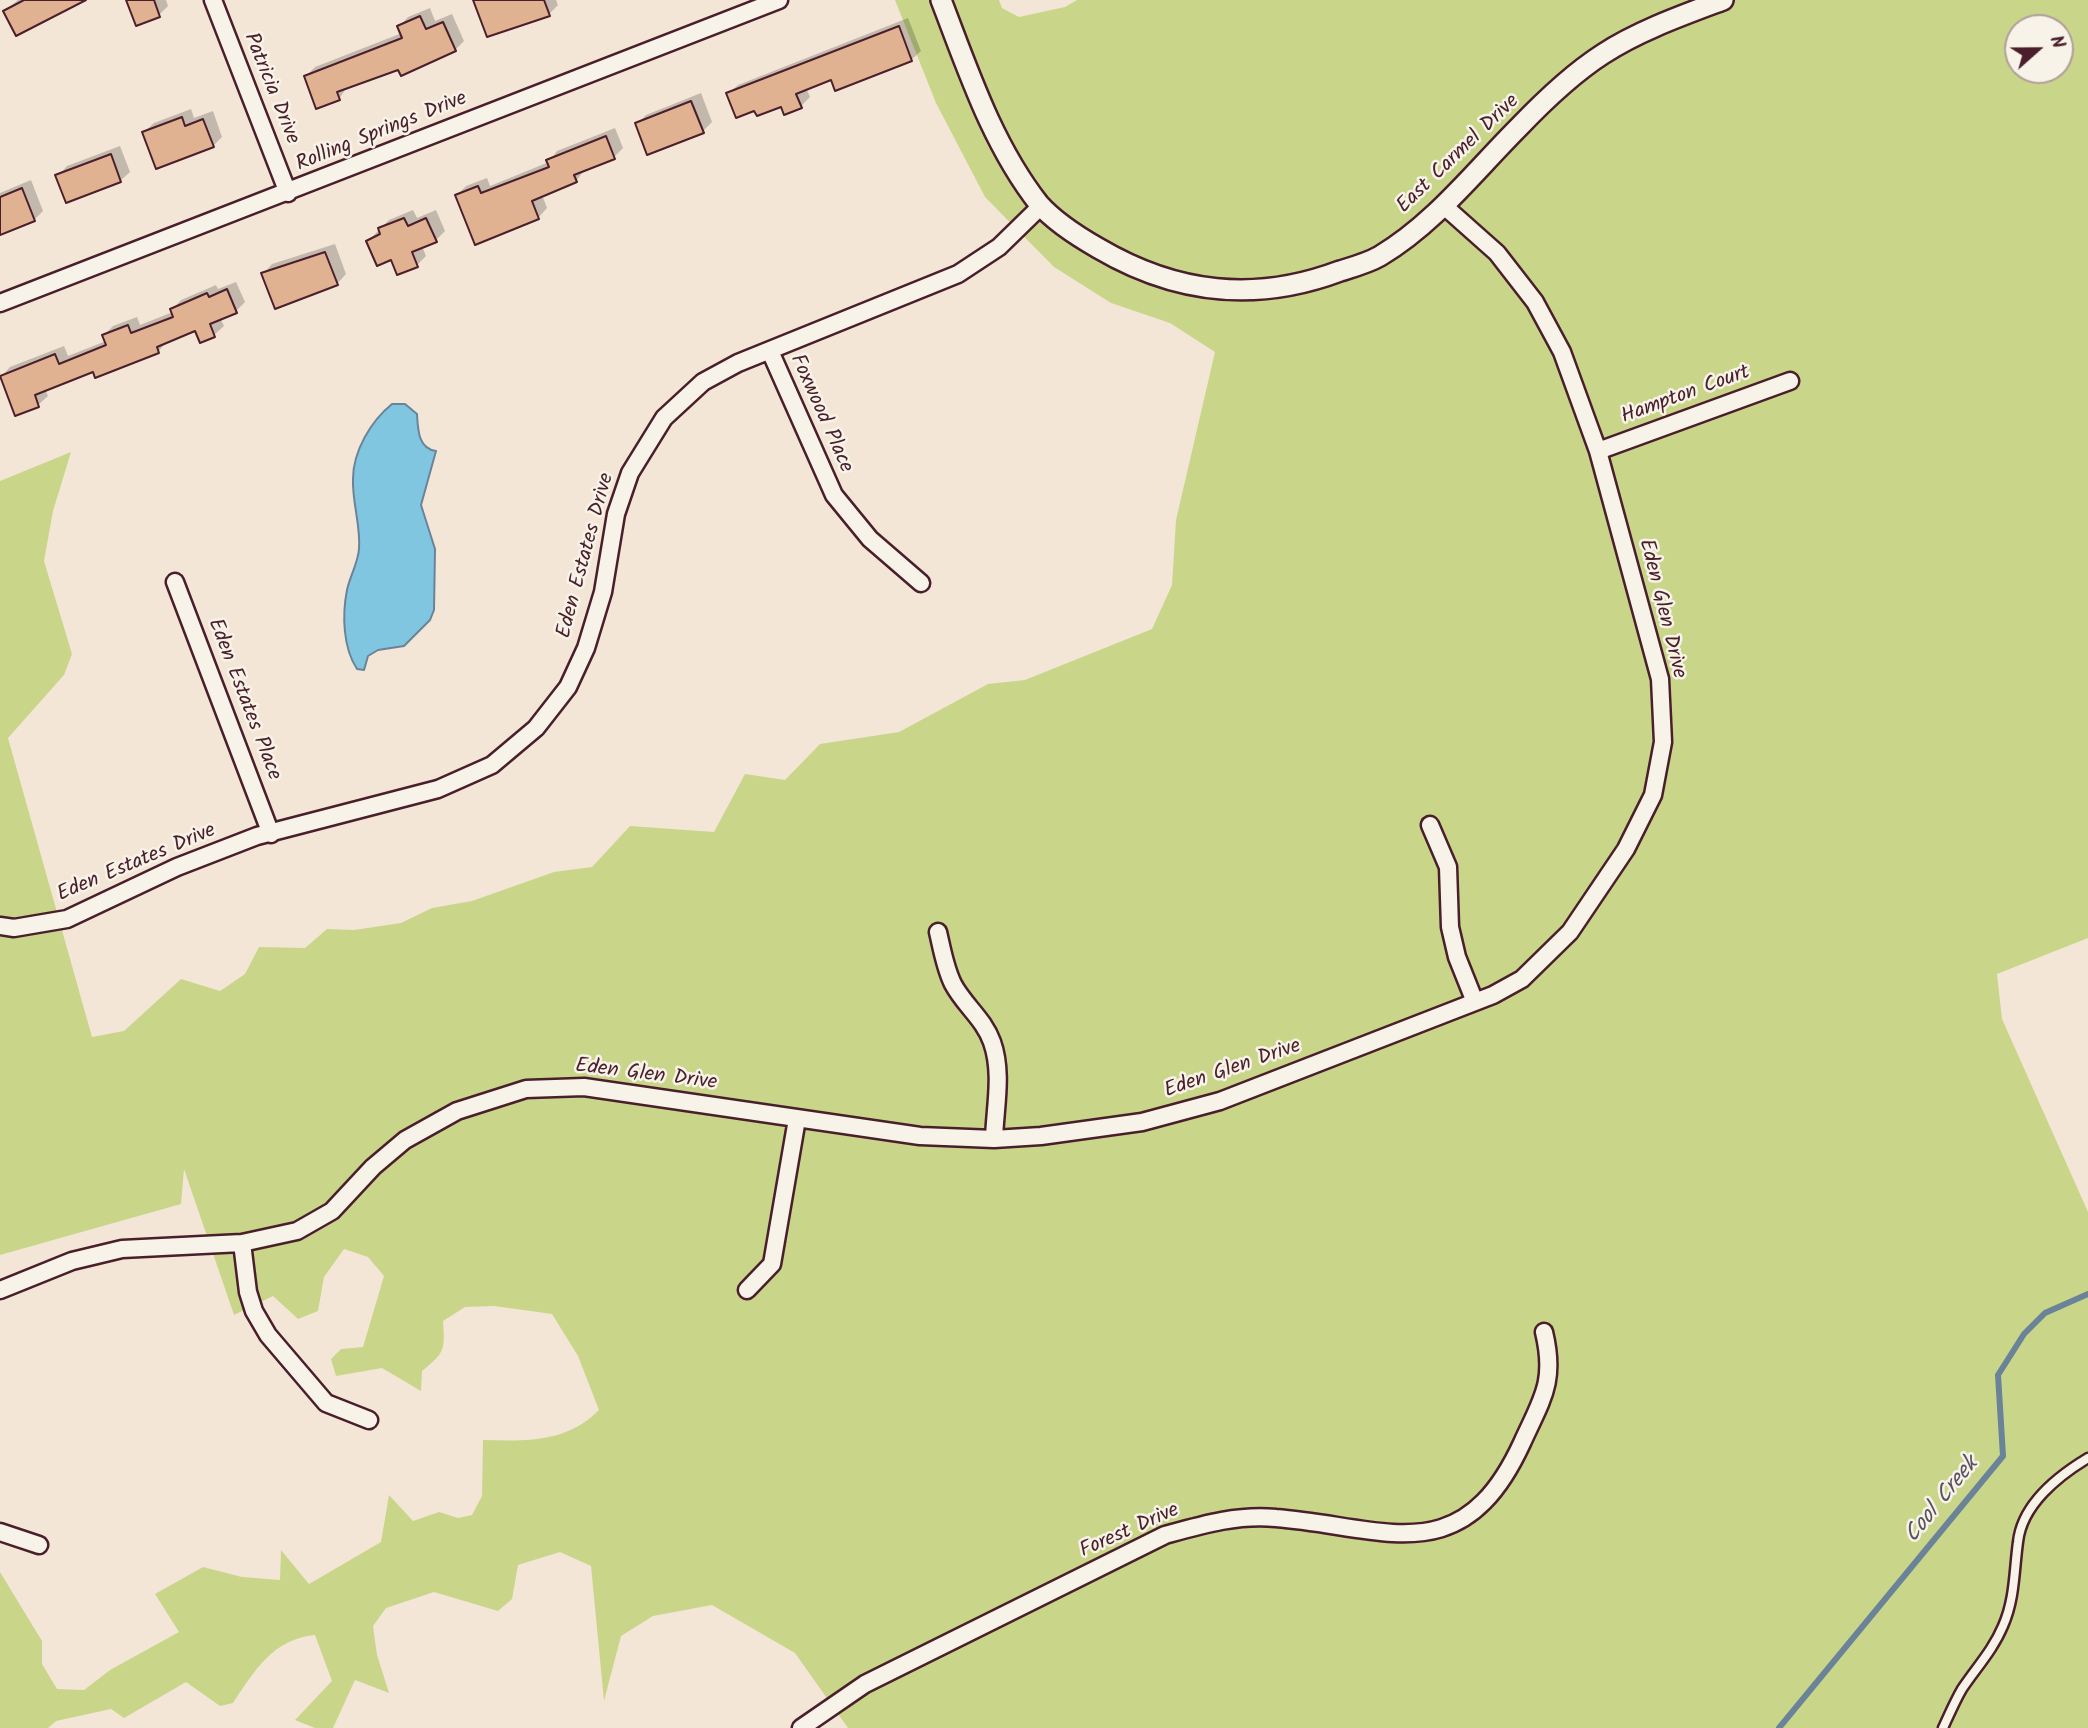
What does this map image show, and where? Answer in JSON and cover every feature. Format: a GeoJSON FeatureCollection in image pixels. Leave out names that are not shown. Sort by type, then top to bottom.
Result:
{"type":"FeatureCollection","features":[{"type":"Feature","properties":{"kind":"street","name":"Patricia Drive"},"geometry":{"type":"LineString","coordinates":[[213,0],[288,193]]}},
{"type":"Feature","properties":{"kind":"street","name":"Rolling Springs Drive"},"geometry":{"type":"LineString","coordinates":[[0,303],[779,0]]}},
{"type":"Feature","properties":{"kind":"street","name":"East Carmel Drive"},"geometry":{"type":"LineString","coordinates":[[941,0],[977,96],[1007,157],[1041,205],[1074,234],[1128,266],[1184,285],[1237,292],[1309,283],[1379,257],[1443,205],[1521,124],[1603,54],[1679,16],[1723,0]]}},
{"type":"Feature","properties":{"kind":"street","name":"Eden Estates Drive"},"geometry":{"type":"LineString","coordinates":[[0,926],[14,928],[67,919],[177,867],[271,834],[438,789],[492,765],[536,728],[568,687],[586,648],[603,592],[620,504],[630,473],[657,429],[679,402],[703,382],[738,363],[958,274],[999,247],[1041,205]]}},
{"type":"Feature","properties":{"kind":"street","name":"Eden Glen Drive"},"geometry":{"type":"LineString","coordinates":[[0,1290],[72,1261],[122,1249],[242,1243],[297,1231],[332,1211],[373,1167],[405,1140],[457,1111],[526,1089],[584,1087],[920,1136],[994,1139],[1142,1122],[1220,1101],[1475,1002],[1522,979],[1570,932],[1626,849],[1653,795],[1663,742],[1660,679],[1598,451],[1562,352],[1535,302],[1497,253],[1443,205]]}},
{"type":"Feature","properties":{"kind":"street","name":"Foxwood Place"},"geometry":{"type":"LineString","coordinates":[[770,351],[834,495],[870,539],[921,583]]}},
{"type":"Feature","properties":{"kind":"street","name":"Hampton Court"},"geometry":{"type":"LineString","coordinates":[[1598,451],[1790,381]]}},
{"type":"Feature","properties":{"kind":"street","name":"Eden Estates Place"},"geometry":{"type":"LineString","coordinates":[[175,582],[271,834]]}},
{"type":"Feature","properties":{"kind":"street"},"geometry":{"type":"LineString","coordinates":[[1430,825],[1448,867],[1450,927],[1457,957],[1475,1002]]}},
{"type":"Feature","properties":{"kind":"street"},"geometry":{"type":"LineString","coordinates":[[938,932],[948,974],[962,998],[981,1019],[995,1054],[998,1072],[994,1139]]}},
{"type":"Feature","properties":{"kind":"street"},"geometry":{"type":"LineString","coordinates":[[747,1290],[772,1265],[797,1119]]}},
{"type":"Feature","properties":{"kind":"street"},"geometry":{"type":"LineString","coordinates":[[242,1243],[251,1301],[268,1335],[326,1404],[369,1420]]}},
{"type":"Feature","properties":{"kind":"street","name":"Forest Drive"},"geometry":{"type":"LineString","coordinates":[[801,1728],[866,1684],[1165,1535],[1217,1520],[1274,1517],[1394,1535],[1427,1532],[1461,1521],[1485,1503],[1497,1489],[1513,1462],[1549,1383],[1550,1355],[1544,1332]]}},
{"type":"Feature","properties":{"kind":"street"},"geometry":{"type":"LineString","coordinates":[[0,1532],[39,1545]]}},
{"type":"Feature","properties":{"kind":"lane"},"geometry":{"type":"LineString","coordinates":[[1943,1728],[1963,1689],[1987,1657],[2003,1626],[2013,1593],[2018,1542],[2025,1521],[2046,1488],[2088,1458]]}},
{"type":"Feature","properties":{"kind":"green space"},"geometry":{"type":"Polygon","coordinates":[[[895,0],[999,0],[1002,8],[1019,17],[1065,7],[1077,0],[2088,0],[2088,938],[1997,974],[2002,1019],[2088,1212],[2088,1728],[848,1728],[795,1653],[712,1605],[653,1616],[621,1636],[604,1701],[591,1566],[560,1552],[518,1565],[512,1599],[498,1611],[434,1592],[386,1608],[373,1626],[377,1655],[389,1693],[355,1680],[333,1728],[315,1728],[295,1720],[332,1681],[315,1635],[288,1643],[266,1658],[233,1703],[220,1706],[186,1682],[124,1718],[111,1709],[56,1721],[48,1728],[0,1728],[0,1572],[42,1641],[42,1664],[57,1689],[84,1690],[110,1670],[179,1632],[155,1594],[203,1567],[242,1577],[280,1580],[281,1550],[309,1584],[381,1542],[389,1495],[413,1521],[439,1512],[458,1518],[472,1515],[482,1496],[483,1440],[545,1438],[573,1429],[599,1410],[578,1356],[552,1314],[494,1306],[465,1307],[443,1321],[442,1350],[422,1371],[421,1391],[382,1368],[336,1376],[331,1359],[341,1349],[363,1347],[384,1276],[368,1257],[344,1249],[324,1277],[318,1311],[298,1319],[273,1296],[234,1315],[184,1169],[181,1204],[0,1255],[0,481],[71,452],[53,511],[44,561],[72,654],[64,675],[8,738],[92,1037],[124,1031],[181,979],[220,991],[245,974],[259,947],[305,948],[327,929],[354,930],[401,923],[432,908],[472,901],[554,872],[592,867],[630,826],[714,832],[745,774],[785,780],[820,744],[899,732],[988,684],[1025,680],[1152,629],[1172,585],[1176,520],[1215,352],[1170,323],[1111,303],[1054,267],[985,197],[936,103],[895,0]]]}},
{"type":"Feature","properties":{"kind":"water"},"geometry":{"type":"Polygon","coordinates":[[[392,404],[405,404],[417,414],[422,442],[436,451],[421,505],[435,549],[434,610],[430,620],[404,646],[378,650],[368,656],[364,670],[357,669],[352,661],[344,620],[347,590],[359,549],[353,488],[354,468],[360,447],[370,428],[392,404]]]}},
{"type":"Feature","properties":{"kind":"building"},"geometry":{"type":"Polygon","coordinates":[[[24,0],[86,0],[16,36],[3,11],[24,0]]]}},
{"type":"Feature","properties":{"kind":"building"},"geometry":{"type":"Polygon","coordinates":[[[126,0],[154,0],[160,17],[136,26],[126,0]]]}},
{"type":"Feature","properties":{"kind":"building"},"geometry":{"type":"Polygon","coordinates":[[[473,0],[544,0],[550,16],[487,37],[473,0]]]}},
{"type":"Feature","properties":{"kind":"building"},"geometry":{"type":"Polygon","coordinates":[[[420,16],[426,29],[443,22],[456,51],[401,76],[398,70],[337,92],[340,100],[316,109],[304,76],[402,38],[397,26],[420,16]]]}},
{"type":"Feature","properties":{"kind":"building"},"geometry":{"type":"Polygon","coordinates":[[[899,26],[912,61],[835,91],[831,80],[796,94],[802,108],[784,115],[781,107],[757,116],[754,111],[736,118],[726,93],[899,26]]]}},
{"type":"Feature","properties":{"kind":"building"},"geometry":{"type":"Polygon","coordinates":[[[691,101],[704,133],[647,155],[635,123],[691,101]]]}},
{"type":"Feature","properties":{"kind":"building"},"geometry":{"type":"Polygon","coordinates":[[[182,117],[185,126],[203,119],[214,147],[156,169],[142,132],[182,117]]]}},
{"type":"Feature","properties":{"kind":"building"},"geometry":{"type":"Polygon","coordinates":[[[606,136],[615,159],[574,175],[577,182],[532,201],[539,219],[475,245],[455,195],[478,186],[481,193],[549,167],[546,160],[606,136]]]}},
{"type":"Feature","properties":{"kind":"building"},"geometry":{"type":"Polygon","coordinates":[[[111,154],[121,182],[66,203],[55,175],[111,154]]]}},
{"type":"Feature","properties":{"kind":"building"},"geometry":{"type":"Polygon","coordinates":[[[22,188],[35,221],[0,235],[0,197],[22,188]]]}},
{"type":"Feature","properties":{"kind":"building"},"geometry":{"type":"Polygon","coordinates":[[[404,218],[408,226],[426,218],[437,242],[412,252],[418,267],[397,275],[391,260],[377,266],[366,241],[380,234],[378,228],[404,218]]]}},
{"type":"Feature","properties":{"kind":"building"},"geometry":{"type":"Polygon","coordinates":[[[325,252],[338,285],[275,309],[261,273],[325,252]]]}},
{"type":"Feature","properties":{"kind":"building"},"geometry":{"type":"Polygon","coordinates":[[[227,289],[237,313],[210,324],[215,337],[200,343],[195,331],[157,347],[159,353],[95,378],[93,372],[35,395],[39,407],[15,416],[0,376],[55,354],[59,364],[106,345],[102,335],[128,325],[131,333],[173,317],[170,309],[207,293],[209,297],[227,289]]]}},
{"type":"Feature","properties":{"kind":"waterway","name":"Cool Creek"},"geometry":{"type":"LineString","coordinates":[[1779,1728],[2003,1456],[1998,1375],[2024,1334],[2045,1313],[2088,1294]]}}]}
